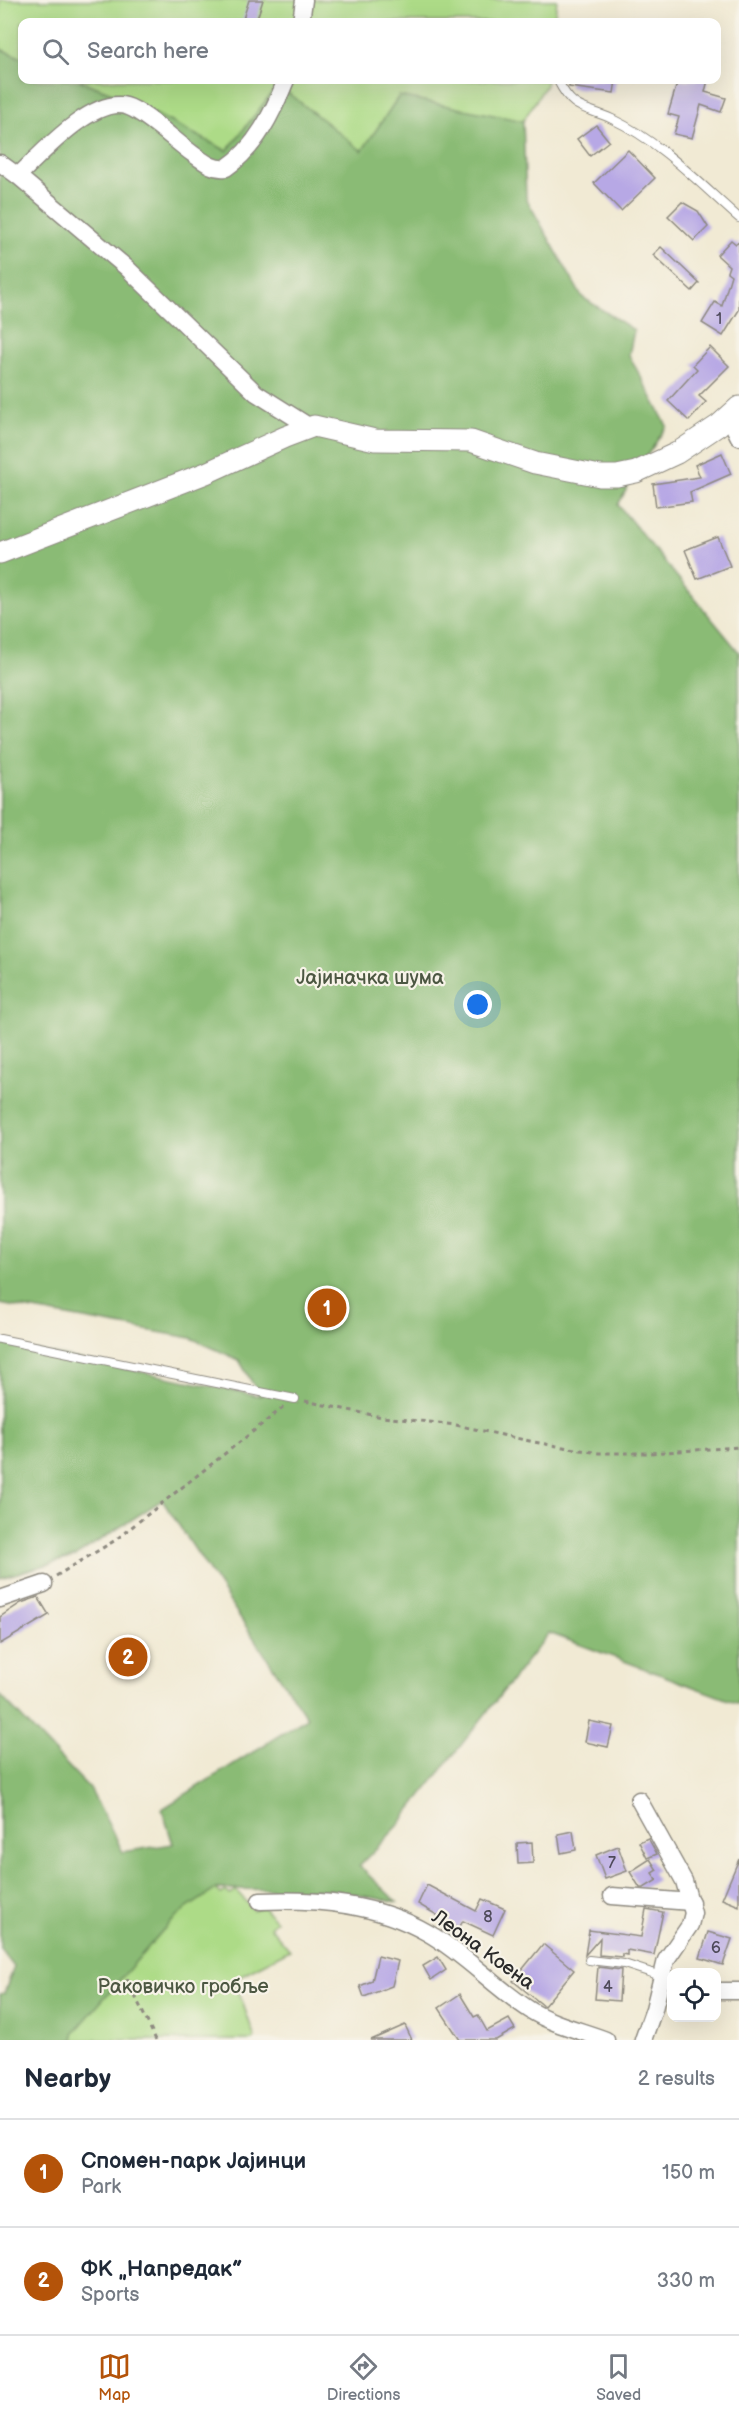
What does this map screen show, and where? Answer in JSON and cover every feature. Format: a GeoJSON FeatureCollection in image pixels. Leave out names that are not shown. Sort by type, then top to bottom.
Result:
{"type":"FeatureCollection","features":[{"type":"Feature","properties":{"kind":"street"},"geometry":{"type":"LineString","coordinates":[[302,18],[304,0]]}},
{"type":"Feature","properties":{"kind":"street"},"geometry":{"type":"LineString","coordinates":[[18,176],[84,118],[100,108],[113,105],[133,109],[207,164],[225,168],[240,158],[272,114],[284,84]]}},
{"type":"Feature","properties":{"kind":"street"},"geometry":{"type":"LineString","coordinates":[[0,163],[127,268],[256,393],[310,427]]}},
{"type":"Feature","properties":{"kind":"street"},"geometry":{"type":"LineString","coordinates":[[0,553],[206,473],[310,427],[320,427],[375,440],[471,441],[535,463],[600,476],[618,476],[655,464],[677,453],[734,412],[739,437]]}},
{"type":"Feature","properties":{"kind":"street"},"geometry":{"type":"LineString","coordinates":[[0,1599],[44,1584]]}},
{"type":"Feature","properties":{"kind":"street"},"geometry":{"type":"LineString","coordinates":[[639,1800],[684,1881],[693,1913],[690,1925],[666,1960],[664,1985],[643,2040]]}},
{"type":"Feature","properties":{"kind":"street"},"geometry":{"type":"LineString","coordinates":[[612,1896],[691,1902]]}},
{"type":"Feature","properties":{"kind":"street","name":"Леона Коена"},"geometry":{"type":"LineString","coordinates":[[260,1900],[336,1902],[388,1914],[429,1933],[530,2010],[558,2025],[606,2040]]}},
{"type":"Feature","properties":{"kind":"street"},"geometry":{"type":"LineString","coordinates":[[721,1991],[739,1991]]}},
{"type":"Feature","properties":{"kind":"lane"},"geometry":{"type":"LineString","coordinates":[[560,84],[566,97],[576,106],[610,118],[655,144],[739,218]]}},
{"type":"Feature","properties":{"kind":"lane"},"geometry":{"type":"LineString","coordinates":[[0,1339],[295,1399]]}},
{"type":"Feature","properties":{"kind":"lane"},"geometry":{"type":"LineString","coordinates":[[589,1960],[624,1964],[664,1985]]}},
{"type":"Feature","properties":{"kind":"path"},"geometry":{"type":"LineString","coordinates":[[44,1584],[114,1541],[295,1399],[382,1417],[456,1425],[534,1442],[599,1452],[650,1452],[739,1447]]}},
{"type":"Feature","properties":{"kind":"path"},"geometry":{"type":"LineString","coordinates":[[127,1979],[148,2028],[156,2040]]}},
{"type":"Feature","properties":{"kind":"green space"},"geometry":{"type":"Polygon","coordinates":[[[0,0],[557,0],[555,18],[18,18],[18,56],[0,49],[0,0]]]}},
{"type":"Feature","properties":{"kind":"green space","name":"Јајиначка шума"},"geometry":{"type":"Polygon","coordinates":[[[0,49],[18,56],[18,84],[88,84],[122,97],[227,151],[278,85],[362,151],[399,96],[523,121],[526,198],[582,297],[634,330],[629,355],[667,426],[636,472],[618,505],[739,652],[739,1704],[549,1633],[396,1828],[359,1866],[397,1902],[330,1890],[216,1889],[183,1911],[163,1930],[74,2033],[74,2040],[0,2040],[0,1994],[4,1993],[14,1967],[0,1949],[0,1695],[90,1789],[123,1852],[173,1844],[162,1809],[307,1718],[162,1500],[74,1557],[0,1578],[0,1343],[260,1396],[239,1360],[191,1338],[0,1304],[0,49]]]}},
{"type":"Feature","properties":{"kind":"green space"},"geometry":{"type":"Polygon","coordinates":[[[88,84],[546,84],[523,121],[399,96],[362,151],[278,85],[227,151],[122,97],[88,84]]]}},
{"type":"Feature","properties":{"kind":"green space","name":"Раковичко гробље"},"geometry":{"type":"Polygon","coordinates":[[[216,1889],[221,1894],[226,1891],[230,1895],[236,1890],[253,1910],[263,1907],[276,1921],[270,1927],[290,1950],[245,1973],[235,1981],[255,2038],[252,2040],[74,2040],[73,2033],[163,1930],[183,1911],[216,1889]]]}},
{"type":"Feature","properties":{"kind":"building"},"geometry":{"type":"Polygon","coordinates":[[[249,0],[263,0],[257,18],[243,18],[249,0]]]}},
{"type":"Feature","properties":{"kind":"building"},"geometry":{"type":"Polygon","coordinates":[[[569,84],[615,84],[614,93],[569,87],[569,84]]]}},
{"type":"Feature","properties":{"kind":"building"},"geometry":{"type":"Polygon","coordinates":[[[677,84],[707,84],[705,92],[726,98],[721,112],[701,105],[692,138],[674,134],[679,117],[668,114],[677,84]]]}},
{"type":"Feature","properties":{"kind":"building"},"geometry":{"type":"Polygon","coordinates":[[[596,125],[609,141],[590,156],[577,139],[596,125]]]}},
{"type":"Feature","properties":{"kind":"building"},"geometry":{"type":"Polygon","coordinates":[[[628,150],[655,178],[621,211],[594,183],[628,150]]]}},
{"type":"Feature","properties":{"kind":"building"},"geometry":{"type":"Polygon","coordinates":[[[682,202],[698,211],[708,227],[694,241],[668,216],[682,202]]]}},
{"type":"Feature","properties":{"kind":"building"},"geometry":{"type":"Polygon","coordinates":[[[731,240],[736,244],[739,242],[739,310],[723,336],[702,323],[715,302],[722,306],[731,275],[727,272],[729,266],[717,255],[731,240]]]}},
{"type":"Feature","properties":{"kind":"building"},"geometry":{"type":"Polygon","coordinates":[[[661,247],[699,283],[692,291],[653,255],[661,247]]]}},
{"type":"Feature","properties":{"kind":"building"},"geometry":{"type":"Polygon","coordinates":[[[710,347],[729,366],[699,396],[706,402],[689,421],[668,401],[697,369],[693,365],[710,347]]]}},
{"type":"Feature","properties":{"kind":"building"},"geometry":{"type":"Polygon","coordinates":[[[722,453],[731,474],[690,492],[692,502],[656,507],[653,484],[700,477],[695,465],[722,453]]]}},
{"type":"Feature","properties":{"kind":"building"},"geometry":{"type":"Polygon","coordinates":[[[718,537],[730,566],[697,579],[685,550],[718,537]]]}},
{"type":"Feature","properties":{"kind":"building"},"geometry":{"type":"Polygon","coordinates":[[[38,1597],[49,1615],[0,1644],[0,1617],[21,1603],[38,1597]]]}},
{"type":"Feature","properties":{"kind":"building"},"geometry":{"type":"Polygon","coordinates":[[[589,1721],[613,1726],[608,1747],[585,1742],[589,1721]]]}},
{"type":"Feature","properties":{"kind":"building"},"geometry":{"type":"Polygon","coordinates":[[[573,1831],[576,1850],[561,1853],[558,1834],[573,1831]]]}},
{"type":"Feature","properties":{"kind":"building"},"geometry":{"type":"Polygon","coordinates":[[[648,1838],[657,1854],[647,1858],[639,1842],[648,1838]]]}},
{"type":"Feature","properties":{"kind":"building"},"geometry":{"type":"Polygon","coordinates":[[[532,1842],[533,1863],[518,1864],[517,1843],[532,1842]]]}},
{"type":"Feature","properties":{"kind":"building"},"geometry":{"type":"Polygon","coordinates":[[[618,1846],[627,1871],[605,1879],[596,1855],[618,1846]]]}},
{"type":"Feature","properties":{"kind":"building"},"geometry":{"type":"Polygon","coordinates":[[[650,1859],[657,1870],[652,1873],[657,1880],[640,1888],[630,1872],[650,1859]]]}},
{"type":"Feature","properties":{"kind":"building"},"geometry":{"type":"Polygon","coordinates":[[[739,1859],[739,1906],[722,1899],[739,1859]]]}},
{"type":"Feature","properties":{"kind":"building"},"geometry":{"type":"Polygon","coordinates":[[[427,1885],[476,1911],[482,1899],[505,1909],[493,1935],[463,1921],[459,1928],[418,1904],[427,1885]]]}},
{"type":"Feature","properties":{"kind":"building"},"geometry":{"type":"Polygon","coordinates":[[[646,1909],[663,1912],[654,1955],[627,1950],[627,1955],[622,1954],[622,1957],[599,1955],[600,1938],[585,1955],[589,1930],[641,1937],[646,1909]]]}},
{"type":"Feature","properties":{"kind":"building"},"geometry":{"type":"Polygon","coordinates":[[[708,1932],[732,1939],[723,1965],[700,1958],[708,1932]]]}},
{"type":"Feature","properties":{"kind":"building"},"geometry":{"type":"Polygon","coordinates":[[[543,1944],[574,1970],[544,2006],[513,1981],[543,1944]]]}},
{"type":"Feature","properties":{"kind":"building"},"geometry":{"type":"Polygon","coordinates":[[[378,1956],[398,1961],[392,1986],[364,1997],[360,1986],[372,1981],[378,1956]]]}},
{"type":"Feature","properties":{"kind":"building"},"geometry":{"type":"Polygon","coordinates":[[[438,1957],[446,1970],[431,1980],[423,1966],[438,1957]]]}},
{"type":"Feature","properties":{"kind":"building"},"geometry":{"type":"Polygon","coordinates":[[[598,1967],[621,1970],[619,2001],[595,1999],[598,1967]]]}},
{"type":"Feature","properties":{"kind":"building"},"geometry":{"type":"Polygon","coordinates":[[[460,1994],[474,2017],[478,2015],[487,2031],[509,2019],[515,2029],[496,2040],[460,2040],[439,2008],[460,1994]]]}},
{"type":"Feature","properties":{"kind":"building"},"geometry":{"type":"Polygon","coordinates":[[[405,2025],[412,2040],[371,2040],[405,2025]]]}},
{"type":"Feature","properties":{"kind":"place","name":"Спомен-парк Јајинци"},"geometry":{"type":"Point","coordinates":[327,1308]}},
{"type":"Feature","properties":{"kind":"place","name":"ФК „Напредак”"},"geometry":{"type":"Point","coordinates":[128,1657]}}]}
